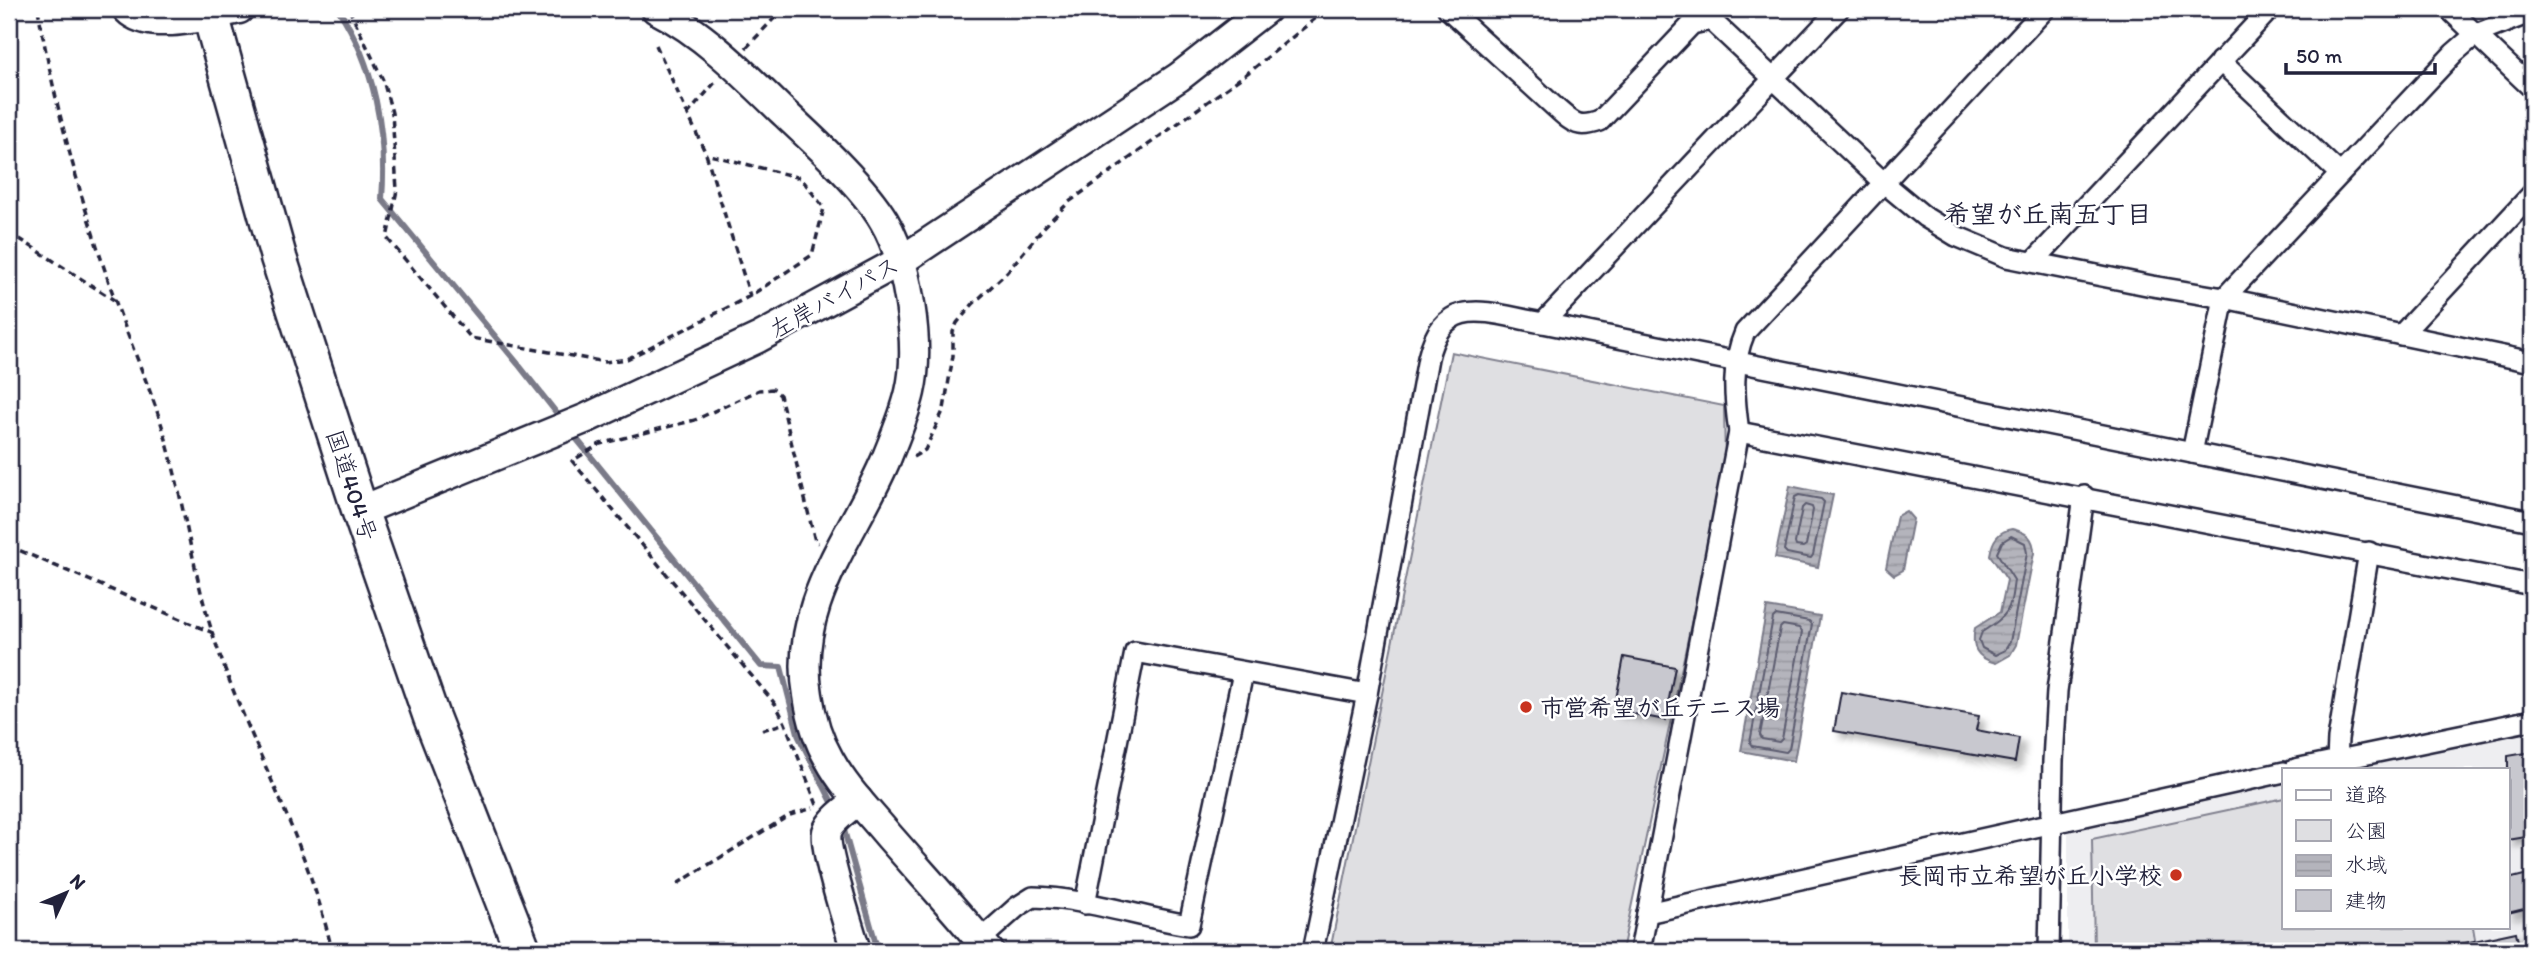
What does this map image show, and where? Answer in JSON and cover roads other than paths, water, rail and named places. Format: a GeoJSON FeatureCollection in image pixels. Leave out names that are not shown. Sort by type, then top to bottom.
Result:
{"type":"FeatureCollection","features":[{"type":"Feature","properties":{"kind":"highway","name":"国道404号"},"geometry":{"type":"LineString","coordinates":[[219,11],[279,259],[360,511],[431,716],[523,951]]}},
{"type":"Feature","properties":{"kind":"street"},"geometry":{"type":"LineString","coordinates":[[127,9],[152,21],[219,11]]}},
{"type":"Feature","properties":{"kind":"street"},"geometry":{"type":"LineString","coordinates":[[656,9],[702,39],[808,135],[883,218],[902,260],[911,318],[914,363],[910,393],[886,458],[835,557],[809,625],[804,651],[799,720],[858,800],[985,946],[1017,908],[1033,897],[1085,904],[1189,925],[1243,673]]}},
{"type":"Feature","properties":{"kind":"street","name":"左岸バイパス"},"geometry":{"type":"LineString","coordinates":[[360,511],[587,418],[758,338],[902,260],[1179,77],[1266,9]]}},
{"type":"Feature","properties":{"kind":"street"},"geometry":{"type":"LineString","coordinates":[[1448,9],[1556,108],[1574,123],[1586,126],[1600,121],[1692,24],[1710,20],[1884,183],[1925,217],[1956,236],[2006,257],[2224,298],[2532,362]]}},
{"type":"Feature","properties":{"kind":"street"},"geometry":{"type":"LineString","coordinates":[[1543,323],[1839,9]]}},
{"type":"Feature","properties":{"kind":"street"},"geometry":{"type":"LineString","coordinates":[[1640,951],[1739,432],[1734,399],[1737,350],[1745,332],[2045,9]]}},
{"type":"Feature","properties":{"kind":"street"},"geometry":{"type":"LineString","coordinates":[[2034,261],[2270,9]]}},
{"type":"Feature","properties":{"kind":"street"},"geometry":{"type":"LineString","coordinates":[[2449,9],[2532,88]]}},
{"type":"Feature","properties":{"kind":"street"},"geometry":{"type":"LineString","coordinates":[[2192,453],[2224,298],[2454,53],[2476,34],[2532,12]]}},
{"type":"Feature","properties":{"kind":"street"},"geometry":{"type":"LineString","coordinates":[[2220,61],[2340,174]]}},
{"type":"Feature","properties":{"kind":"street"},"geometry":{"type":"LineString","coordinates":[[2401,335],[2532,194]]}},
{"type":"Feature","properties":{"kind":"street"},"geometry":{"type":"LineString","coordinates":[[1313,951],[1367,694],[1431,345],[1448,320],[1463,311],[1543,323],[2532,520]]}},
{"type":"Feature","properties":{"kind":"street"},"geometry":{"type":"LineString","coordinates":[[1739,432],[2084,496],[2532,585]]}},
{"type":"Feature","properties":{"kind":"street"},"geometry":{"type":"LineString","coordinates":[[2049,951],[2057,691],[2084,496]]}},
{"type":"Feature","properties":{"kind":"street"},"geometry":{"type":"LineString","coordinates":[[2337,760],[2338,738],[2369,552]]}},
{"type":"Feature","properties":{"kind":"street"},"geometry":{"type":"LineString","coordinates":[[1085,904],[1136,652],[1367,694]]}},
{"type":"Feature","properties":{"kind":"street"},"geometry":{"type":"LineString","coordinates":[[2300,768],[2532,720]]}},
{"type":"Feature","properties":{"kind":"street"},"geometry":{"type":"LineString","coordinates":[[1647,913],[2282,772]]}},
{"type":"Feature","properties":{"kind":"street"},"geometry":{"type":"LineString","coordinates":[[856,951],[834,875],[827,834],[832,823],[858,800]]}},
{"type":"Feature","properties":{"kind":"street"},"geometry":{"type":"LineString","coordinates":[[472,822],[513,951]]}},
{"type":"Feature","properties":{"kind":"street"},"geometry":{"type":"LineString","coordinates":[[472,822],[536,951]]}},
{"type":"Feature","properties":{"kind":"water"},"geometry":{"type":"Polygon","coordinates":[[[1790,486],[1833,495],[1818,567],[1775,558],[1790,486]]]}},
{"type":"Feature","properties":{"kind":"water"},"geometry":{"type":"Polygon","coordinates":[[[1906,511],[1913,519],[1903,570],[1894,575],[1886,568],[1897,516],[1906,511]]]}},
{"type":"Feature","properties":{"kind":"water"},"geometry":{"type":"Polygon","coordinates":[[[2012,529],[2029,536],[2034,553],[2016,645],[2010,655],[1996,663],[1980,655],[1975,646],[1974,635],[1975,628],[2000,612],[2007,580],[1990,555],[1996,538],[2012,529]]]}},
{"type":"Feature","properties":{"kind":"water"},"geometry":{"type":"Polygon","coordinates":[[[1767,607],[1820,616],[1794,761],[1741,751],[1767,607]]]}},
{"type":"Feature","properties":{"kind":"waterway"},"geometry":{"type":"LineString","coordinates":[[338,9],[361,53],[376,100],[382,149],[382,199],[562,420]]}},
{"type":"Feature","properties":{"kind":"waterway"},"geometry":{"type":"LineString","coordinates":[[571,432],[761,666],[781,667],[799,737],[836,810]]}},
{"type":"Feature","properties":{"kind":"waterway"},"geometry":{"type":"LineString","coordinates":[[842,823],[878,951]]}},
{"type":"Feature","properties":{"kind":"place","name":"市営希望が丘テニス場"},"geometry":{"type":"Point","coordinates":[1526,707]}},
{"type":"Feature","properties":{"kind":"place","name":"長岡市立希望が丘小学校"},"geometry":{"type":"Point","coordinates":[2176,875]}},
{"type":"Feature","properties":{"kind":"district","name":"希望が丘南五丁目"},"geometry":{"type":"Point","coordinates":[2048,214]}}]}
